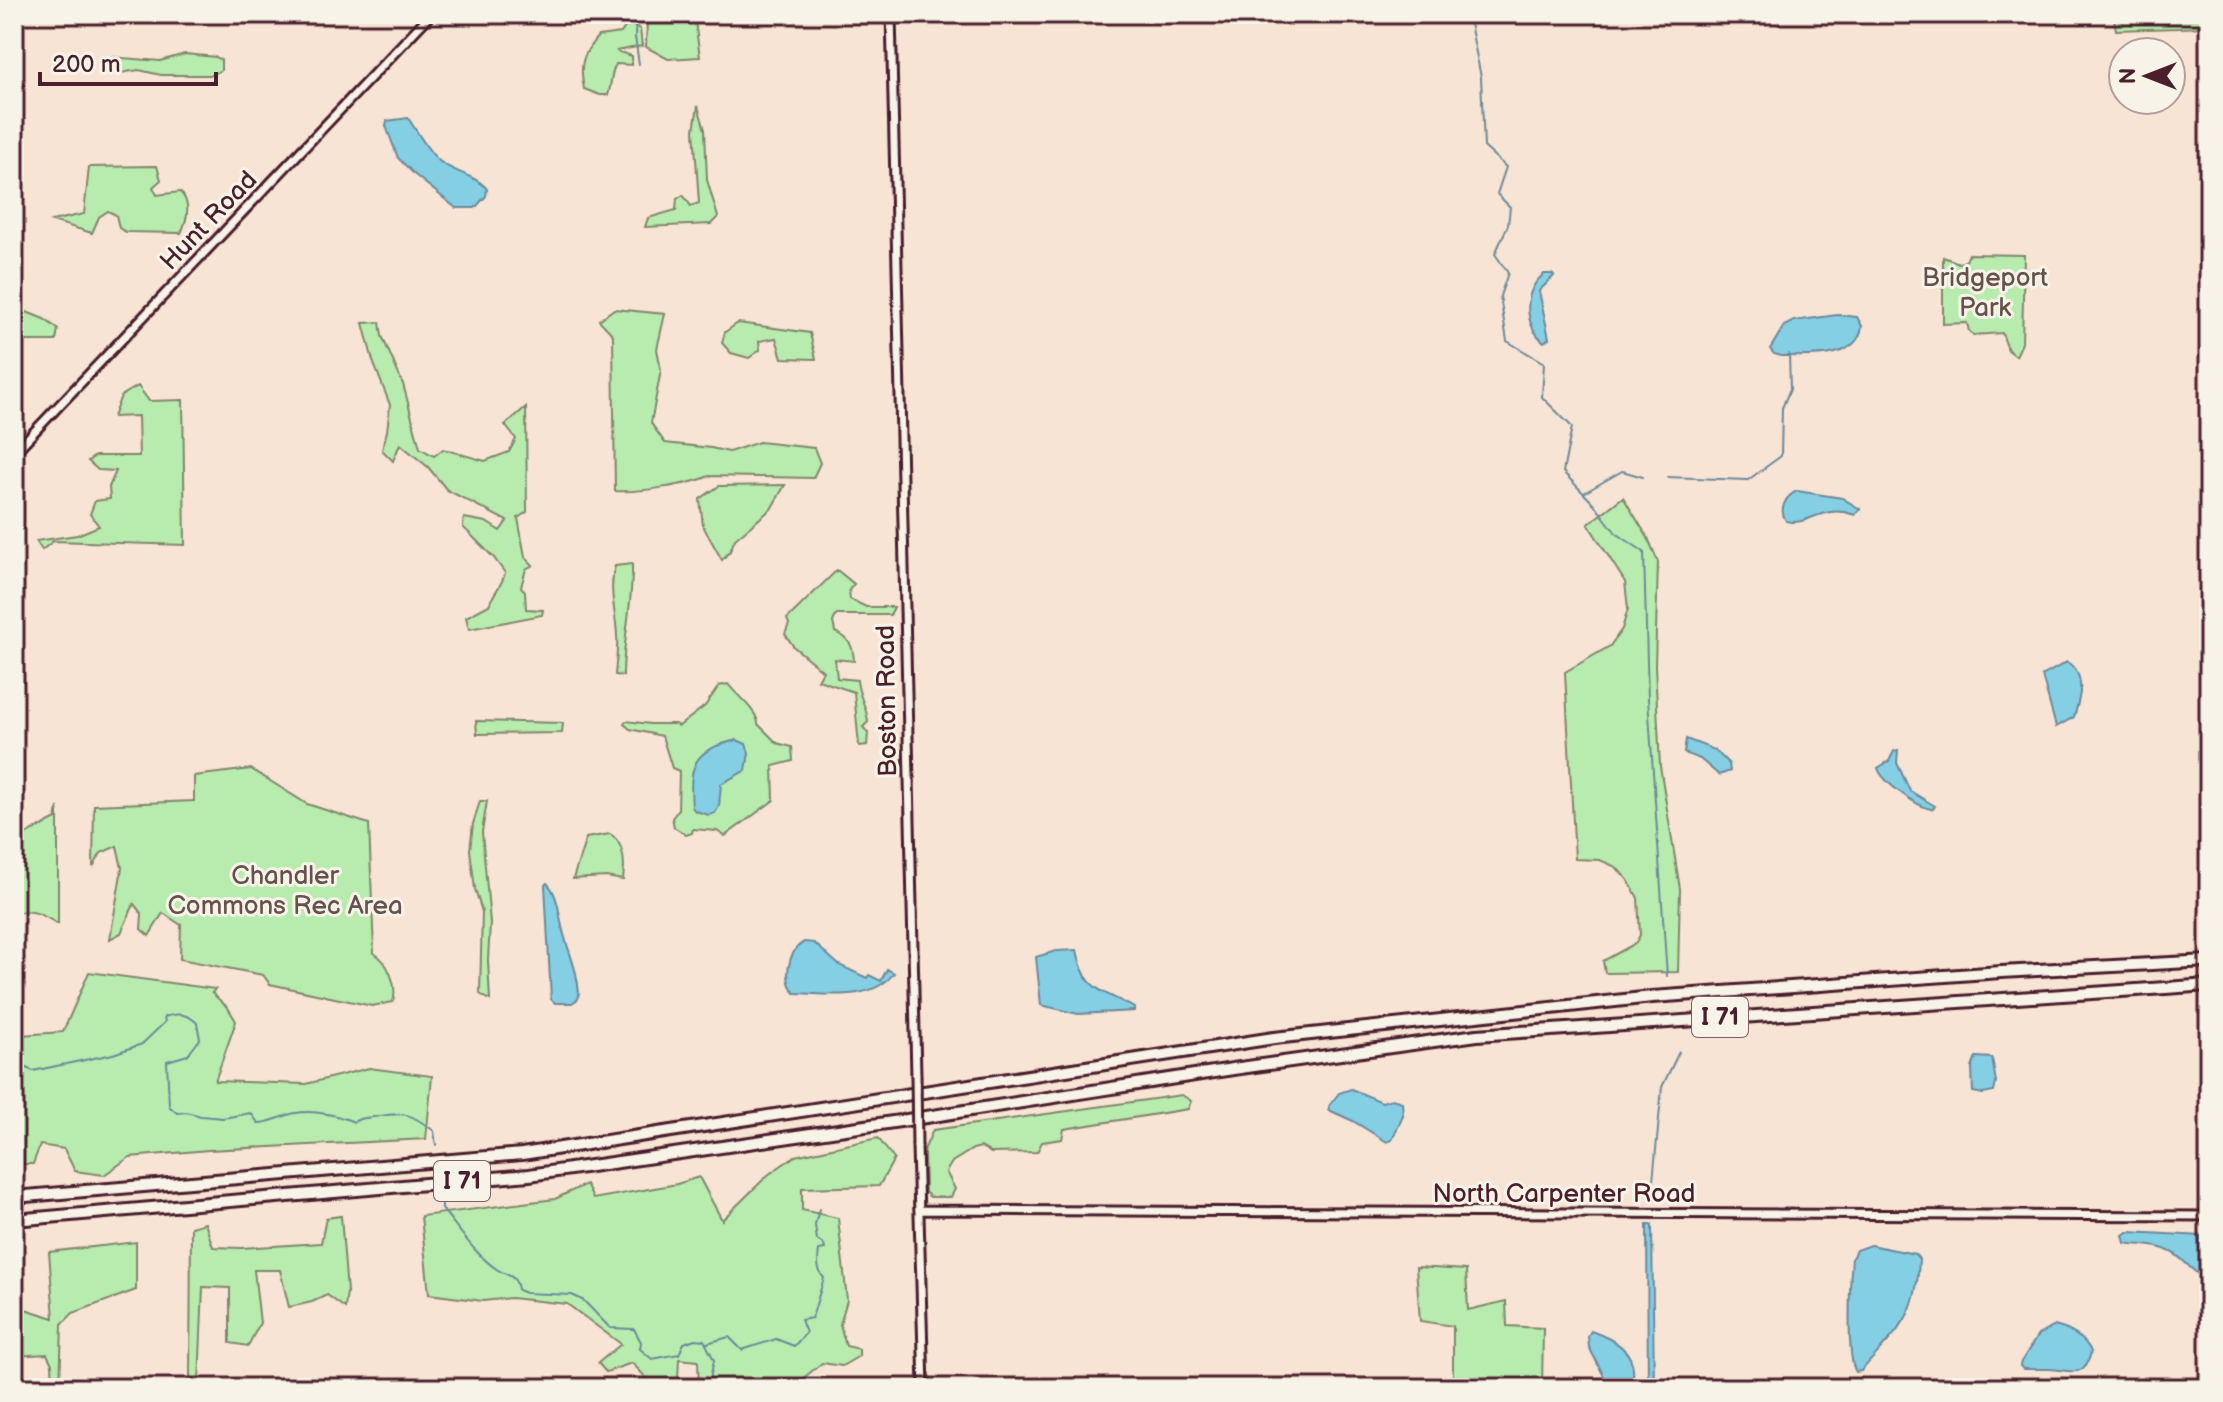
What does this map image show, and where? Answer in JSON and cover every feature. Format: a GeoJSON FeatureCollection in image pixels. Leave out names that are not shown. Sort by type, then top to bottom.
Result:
{"type":"FeatureCollection","features":[{"type":"Feature","properties":{"kind":"highway","name":"I 71"},"geometry":{"type":"LineString","coordinates":[[14,1197],[522,1154],[1274,1038],[1652,997],[2209,961]]}},
{"type":"Feature","properties":{"kind":"highway","name":"I 71"},"geometry":{"type":"LineString","coordinates":[[14,1220],[529,1175],[1477,1035],[2209,985]]}},
{"type":"Feature","properties":{"kind":"street","name":"Hunt Road"},"geometry":{"type":"LineString","coordinates":[[14,453],[431,14]]}},
{"type":"Feature","properties":{"kind":"street","name":"Boston Road"},"geometry":{"type":"LineString","coordinates":[[891,14],[924,1388]]}},
{"type":"Feature","properties":{"kind":"street","name":"North Carpenter Road"},"geometry":{"type":"LineString","coordinates":[[919,1210],[2209,1216]]}},
{"type":"Feature","properties":{"kind":"green space"},"geometry":{"type":"Polygon","coordinates":[[[634,14],[694,14],[700,57],[668,59],[646,47],[647,19],[634,14]]]}},
{"type":"Feature","properties":{"kind":"green space"},"geometry":{"type":"Polygon","coordinates":[[[2113,14],[2209,14],[2209,27],[2116,30],[2113,14]]]}},
{"type":"Feature","properties":{"kind":"green space"},"geometry":{"type":"Polygon","coordinates":[[[628,23],[640,29],[642,46],[616,51],[632,56],[632,65],[616,64],[608,95],[584,89],[582,67],[588,49],[598,36],[621,33],[628,23]]]}},
{"type":"Feature","properties":{"kind":"green space"},"geometry":{"type":"Polygon","coordinates":[[[185,54],[216,57],[221,60],[221,70],[212,75],[161,75],[139,70],[120,73],[107,69],[110,57],[160,61],[185,54]]]}},
{"type":"Feature","properties":{"kind":"green space"},"geometry":{"type":"Polygon","coordinates":[[[698,106],[705,130],[707,180],[718,217],[711,224],[645,227],[648,218],[676,210],[677,199],[683,195],[691,206],[699,203],[694,130],[698,106]]]}},
{"type":"Feature","properties":{"kind":"green space"},"geometry":{"type":"Polygon","coordinates":[[[157,166],[161,180],[153,187],[157,195],[180,192],[186,201],[186,217],[181,233],[126,232],[119,228],[116,215],[108,211],[99,217],[92,233],[52,221],[84,214],[89,167],[157,166]]]}},
{"type":"Feature","properties":{"kind":"green space","name":"Bridgeport Park"},"geometry":{"type":"Polygon","coordinates":[[[1969,254],[2024,255],[2022,343],[2016,356],[2008,350],[2002,333],[1973,335],[1967,323],[1943,324],[1943,257],[1959,263],[1966,261],[1969,254]]]}},
{"type":"Feature","properties":{"kind":"green space"},"geometry":{"type":"Polygon","coordinates":[[[14,307],[44,319],[58,329],[56,341],[14,341],[14,307]]]}},
{"type":"Feature","properties":{"kind":"green space"},"geometry":{"type":"Polygon","coordinates":[[[614,309],[665,314],[657,349],[661,370],[651,423],[665,443],[729,452],[759,442],[814,448],[820,463],[813,478],[709,476],[662,488],[615,491],[613,335],[599,320],[614,309]]]}},
{"type":"Feature","properties":{"kind":"green space"},"geometry":{"type":"Polygon","coordinates":[[[380,322],[382,336],[403,384],[420,448],[434,456],[443,449],[485,461],[509,452],[516,439],[505,425],[526,407],[527,512],[518,518],[525,557],[533,565],[526,569],[521,587],[525,591],[526,609],[543,610],[542,615],[469,629],[466,617],[489,605],[505,573],[463,527],[464,518],[486,522],[500,531],[507,521],[447,490],[428,467],[400,444],[393,461],[382,450],[390,405],[363,323],[380,322]]]}},
{"type":"Feature","properties":{"kind":"green space"},"geometry":{"type":"Polygon","coordinates":[[[738,323],[810,333],[816,359],[782,358],[776,338],[759,341],[760,350],[749,358],[731,353],[722,343],[725,332],[738,323]]]}},
{"type":"Feature","properties":{"kind":"green space"},"geometry":{"type":"Polygon","coordinates":[[[138,386],[149,401],[183,400],[185,545],[53,541],[42,550],[36,541],[77,535],[99,526],[90,514],[95,501],[110,499],[109,487],[116,471],[98,470],[88,461],[95,456],[139,456],[138,416],[113,417],[121,396],[138,386]]]}},
{"type":"Feature","properties":{"kind":"green space"},"geometry":{"type":"Polygon","coordinates":[[[785,485],[771,509],[735,539],[722,560],[703,526],[700,499],[719,486],[785,485]]]}},
{"type":"Feature","properties":{"kind":"green space"},"geometry":{"type":"Polygon","coordinates":[[[1623,497],[1648,538],[1658,562],[1655,666],[1660,766],[1680,889],[1678,972],[1605,973],[1603,961],[1636,943],[1640,935],[1638,898],[1616,867],[1600,860],[1575,859],[1565,672],[1610,646],[1622,629],[1628,609],[1625,582],[1588,524],[1623,497]]]}},
{"type":"Feature","properties":{"kind":"green space"},"geometry":{"type":"Polygon","coordinates":[[[632,564],[623,676],[615,675],[617,641],[612,584],[615,566],[632,564]]]}},
{"type":"Feature","properties":{"kind":"green space"},"geometry":{"type":"Polygon","coordinates":[[[837,570],[854,584],[849,590],[850,599],[866,607],[894,607],[890,615],[836,615],[833,622],[835,632],[847,640],[853,651],[854,661],[835,659],[837,678],[857,680],[868,722],[863,727],[868,733],[867,745],[859,746],[854,692],[818,680],[823,671],[794,647],[785,634],[789,624],[787,619],[837,570]]]}},
{"type":"Feature","properties":{"kind":"green space"},"geometry":{"type":"Polygon","coordinates":[[[728,684],[751,709],[758,724],[777,743],[792,747],[793,761],[773,766],[774,800],[725,836],[717,831],[693,829],[686,835],[674,827],[672,818],[678,810],[679,771],[672,768],[662,736],[630,729],[624,724],[626,721],[679,726],[705,706],[719,686],[728,684]]]}},
{"type":"Feature","properties":{"kind":"green space"},"geometry":{"type":"Polygon","coordinates":[[[476,721],[563,723],[562,733],[477,734],[476,721]]]}},
{"type":"Feature","properties":{"kind":"green space","name":"Chandler Commons Rec Area"},"geometry":{"type":"Polygon","coordinates":[[[251,769],[307,804],[369,824],[374,953],[391,974],[393,1002],[372,1006],[270,984],[263,975],[180,959],[181,925],[163,913],[149,936],[141,929],[142,914],[134,904],[121,933],[110,939],[122,868],[117,846],[101,853],[93,867],[94,805],[194,801],[194,776],[251,769]]]}},
{"type":"Feature","properties":{"kind":"green space"},"geometry":{"type":"Polygon","coordinates":[[[480,801],[487,801],[482,832],[490,923],[490,1000],[480,994],[482,912],[475,889],[470,850],[480,801]]]}},
{"type":"Feature","properties":{"kind":"green space"},"geometry":{"type":"Polygon","coordinates":[[[58,807],[58,924],[31,912],[14,915],[14,838],[56,819],[58,807]]]}},
{"type":"Feature","properties":{"kind":"green space"},"geometry":{"type":"Polygon","coordinates":[[[610,834],[621,848],[623,880],[606,877],[573,879],[586,838],[610,834]]]}},
{"type":"Feature","properties":{"kind":"green space"},"geometry":{"type":"Polygon","coordinates":[[[14,972],[18,972],[21,1035],[63,1032],[89,972],[215,989],[212,993],[236,1021],[215,1081],[306,1084],[369,1068],[432,1076],[426,1139],[130,1157],[104,1175],[75,1171],[64,1149],[40,1145],[33,1164],[14,1164],[14,972]]]}},
{"type":"Feature","properties":{"kind":"green space"},"geometry":{"type":"Polygon","coordinates":[[[1182,1095],[1191,1101],[1188,1109],[1064,1129],[1062,1139],[1042,1142],[1037,1152],[991,1153],[981,1147],[973,1149],[952,1162],[946,1172],[955,1189],[951,1197],[930,1197],[925,1192],[924,1150],[933,1130],[1182,1095]]]}},
{"type":"Feature","properties":{"kind":"green space"},"geometry":{"type":"Polygon","coordinates":[[[878,1138],[894,1159],[879,1186],[802,1188],[802,1210],[838,1218],[847,1300],[840,1324],[846,1346],[859,1349],[859,1356],[842,1366],[822,1363],[791,1388],[699,1388],[698,1361],[679,1359],[678,1379],[653,1385],[632,1363],[606,1372],[598,1363],[621,1344],[567,1304],[511,1298],[483,1301],[429,1294],[421,1216],[555,1199],[586,1184],[593,1199],[699,1177],[722,1220],[768,1175],[795,1156],[878,1138]]]}},
{"type":"Feature","properties":{"kind":"green space"},"geometry":{"type":"Polygon","coordinates":[[[341,1216],[347,1292],[345,1308],[327,1295],[289,1307],[280,1270],[254,1270],[260,1323],[248,1346],[230,1343],[230,1288],[203,1287],[199,1382],[190,1381],[191,1227],[205,1223],[213,1247],[321,1243],[326,1218],[341,1216]]]}},
{"type":"Feature","properties":{"kind":"green space"},"geometry":{"type":"Polygon","coordinates":[[[136,1242],[136,1290],[73,1313],[62,1324],[60,1388],[53,1388],[52,1364],[47,1354],[14,1356],[14,1328],[25,1309],[54,1318],[49,1252],[136,1242]]]}},
{"type":"Feature","properties":{"kind":"green space"},"geometry":{"type":"Polygon","coordinates":[[[1416,1267],[1466,1270],[1468,1310],[1506,1301],[1507,1326],[1543,1328],[1542,1388],[1453,1388],[1453,1326],[1420,1321],[1416,1267]]]}},
{"type":"Feature","properties":{"kind":"water"},"geometry":{"type":"Polygon","coordinates":[[[408,118],[438,160],[487,189],[486,196],[475,208],[456,208],[398,158],[387,121],[408,118]]]}},
{"type":"Feature","properties":{"kind":"water"},"geometry":{"type":"Polygon","coordinates":[[[1544,274],[1554,276],[1539,291],[1549,338],[1544,342],[1532,327],[1528,308],[1532,290],[1544,274]]]}},
{"type":"Feature","properties":{"kind":"water"},"geometry":{"type":"Polygon","coordinates":[[[1837,315],[1857,317],[1862,326],[1858,337],[1842,351],[1817,356],[1781,356],[1770,349],[1784,326],[1794,321],[1837,315]]]}},
{"type":"Feature","properties":{"kind":"water"},"geometry":{"type":"Polygon","coordinates":[[[1797,491],[1842,498],[1860,509],[1855,515],[1833,512],[1802,521],[1786,521],[1784,503],[1797,491]]]}},
{"type":"Feature","properties":{"kind":"water"},"geometry":{"type":"Polygon","coordinates":[[[2067,662],[2080,680],[2080,695],[2074,717],[2056,727],[2042,676],[2067,662]]]}},
{"type":"Feature","properties":{"kind":"water"},"geometry":{"type":"Polygon","coordinates":[[[1686,739],[1715,750],[1729,764],[1730,771],[1719,775],[1700,759],[1684,753],[1686,739]]]}},
{"type":"Feature","properties":{"kind":"water"},"geometry":{"type":"Polygon","coordinates":[[[737,740],[746,744],[749,753],[746,770],[721,784],[719,806],[715,813],[709,815],[695,811],[692,807],[691,780],[696,762],[711,749],[737,740]]]}},
{"type":"Feature","properties":{"kind":"water"},"geometry":{"type":"Polygon","coordinates":[[[1898,750],[1897,763],[1910,791],[1935,806],[1933,809],[1911,800],[1881,774],[1878,768],[1898,750]]]}},
{"type":"Feature","properties":{"kind":"water"},"geometry":{"type":"Polygon","coordinates":[[[547,883],[557,902],[577,980],[579,995],[572,1003],[555,1003],[551,999],[547,883]]]}},
{"type":"Feature","properties":{"kind":"water"},"geometry":{"type":"Polygon","coordinates":[[[804,942],[814,943],[839,965],[867,978],[869,975],[881,981],[887,969],[894,973],[885,982],[861,992],[835,995],[795,993],[789,980],[789,965],[794,951],[804,942]]]}},
{"type":"Feature","properties":{"kind":"water"},"geometry":{"type":"Polygon","coordinates":[[[1077,950],[1080,964],[1090,982],[1134,1008],[1134,1011],[1078,1014],[1041,1005],[1036,957],[1056,951],[1077,950]]]}},
{"type":"Feature","properties":{"kind":"water"},"geometry":{"type":"Polygon","coordinates":[[[1976,1057],[1992,1058],[1996,1083],[1994,1092],[1973,1092],[1972,1068],[1976,1057]]]}},
{"type":"Feature","properties":{"kind":"water"},"geometry":{"type":"Polygon","coordinates":[[[1351,1089],[1382,1102],[1392,1099],[1402,1102],[1403,1115],[1392,1140],[1387,1142],[1329,1110],[1339,1093],[1351,1089]]]}},
{"type":"Feature","properties":{"kind":"water"},"geometry":{"type":"Polygon","coordinates":[[[1647,1225],[1652,1225],[1654,1388],[1648,1388],[1647,1225]]]}},
{"type":"Feature","properties":{"kind":"water"},"geometry":{"type":"Polygon","coordinates":[[[2128,1232],[2204,1236],[2209,1241],[2209,1278],[2198,1274],[2165,1249],[2125,1243],[2123,1235],[2128,1232]]]}},
{"type":"Feature","properties":{"kind":"water"},"geometry":{"type":"Polygon","coordinates":[[[1870,1245],[1915,1254],[1919,1259],[1917,1279],[1904,1321],[1861,1371],[1856,1372],[1850,1336],[1852,1258],[1856,1250],[1870,1245]]]}},
{"type":"Feature","properties":{"kind":"water"},"geometry":{"type":"Polygon","coordinates":[[[2054,1326],[2076,1335],[2089,1347],[2091,1352],[2085,1367],[2075,1371],[2023,1369],[2021,1362],[2038,1335],[2054,1326]]]}},
{"type":"Feature","properties":{"kind":"water"},"geometry":{"type":"Polygon","coordinates":[[[1591,1331],[1615,1342],[1631,1360],[1633,1377],[1621,1386],[1608,1384],[1589,1347],[1591,1331]]]}},
{"type":"Feature","properties":{"kind":"waterway"},"geometry":{"type":"LineString","coordinates":[[636,14],[639,64]]}},
{"type":"Feature","properties":{"kind":"waterway"},"geometry":{"type":"LineString","coordinates":[[1468,14],[1481,77],[1484,147],[1506,167],[1497,194],[1510,207],[1508,225],[1495,254],[1508,273],[1500,296],[1507,341],[1544,363],[1542,397],[1572,427],[1563,472],[1594,504],[1616,533],[1644,552],[1648,699],[1667,976]]}},
{"type":"Feature","properties":{"kind":"waterway"},"geometry":{"type":"LineString","coordinates":[[1667,477],[1748,480],[1781,456],[1782,408],[1790,389],[1789,354]]}},
{"type":"Feature","properties":{"kind":"waterway"},"geometry":{"type":"LineString","coordinates":[[1584,493],[1622,471],[1643,477]]}},
{"type":"Feature","properties":{"kind":"waterway"},"geometry":{"type":"LineString","coordinates":[[14,1062],[33,1071],[113,1054],[142,1044],[165,1022],[164,1017],[182,1015],[197,1023],[200,1039],[188,1055],[167,1061],[169,1106],[177,1113],[223,1118],[251,1113],[258,1123],[303,1112],[326,1114],[354,1122],[372,1117],[405,1115],[434,1131],[436,1145]]}},
{"type":"Feature","properties":{"kind":"waterway"},"geometry":{"type":"LineString","coordinates":[[1651,1202],[1662,1087],[1679,1052]]}},
{"type":"Feature","properties":{"kind":"waterway"},"geometry":{"type":"LineString","coordinates":[[442,1201],[442,1209],[468,1242],[490,1264],[514,1279],[518,1290],[572,1295],[584,1301],[610,1328],[634,1329],[641,1342],[640,1349],[652,1359],[679,1354],[684,1343],[704,1340],[714,1360],[708,1388]]}},
{"type":"Feature","properties":{"kind":"waterway"},"geometry":{"type":"LineString","coordinates":[[707,1343],[729,1337],[742,1350],[776,1339],[794,1346],[806,1333],[801,1320],[812,1318],[824,1278],[818,1261],[819,1250],[825,1249],[817,1240],[815,1225],[819,1209]]}}]}
